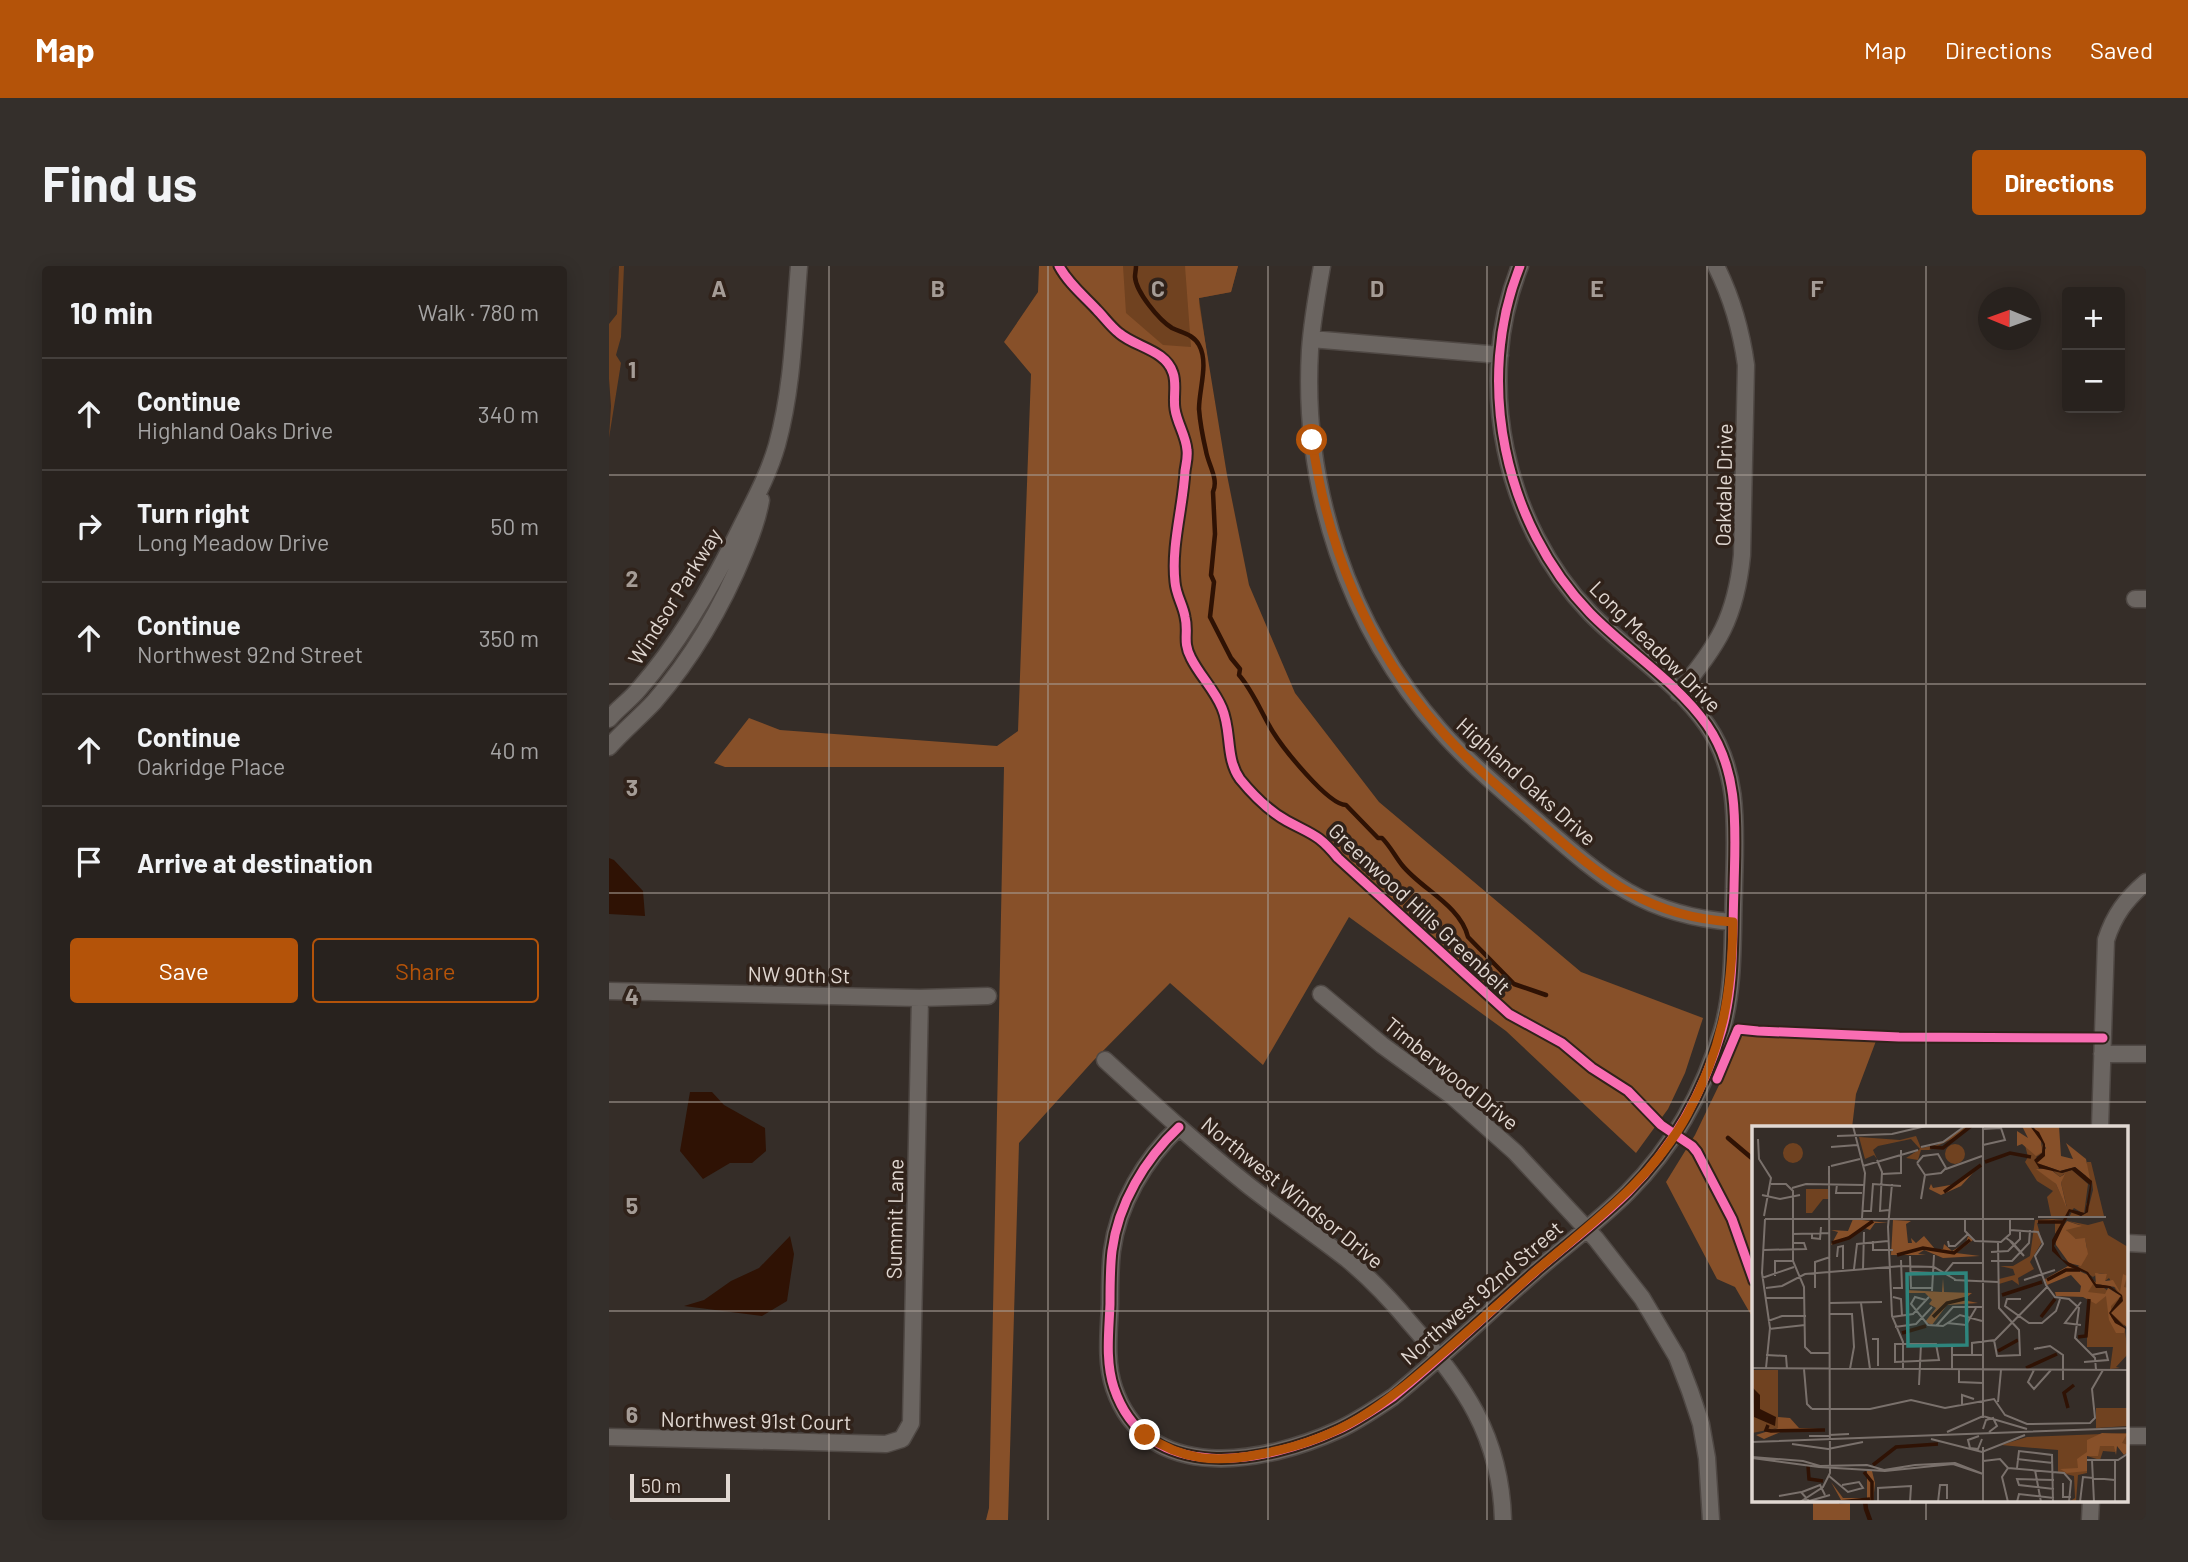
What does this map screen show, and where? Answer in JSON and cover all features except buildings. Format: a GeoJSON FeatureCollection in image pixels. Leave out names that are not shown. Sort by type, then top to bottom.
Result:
{"type":"FeatureCollection","features":[{"type":"Feature","properties":{"kind":"street","name":"Windsor Parkway"},"geometry":{"type":"LineString","coordinates":[[789,266],[795,308]]}},
{"type":"Feature","properties":{"kind":"street","name":"Windsor Parkway"},"geometry":{"type":"LineString","coordinates":[[611,711],[638,690],[672,647],[722,565],[762,487],[777,445],[786,402],[799,266]]}},
{"type":"Feature","properties":{"kind":"street","name":"Highland Oaks Drive"},"geometry":{"type":"LineString","coordinates":[[1322,266],[1311,340],[1309,398],[1312,440],[1327,517],[1339,557],[1374,635],[1416,700],[1439,729],[1468,759],[1611,883],[1662,908],[1689,916],[1733,922]]}},
{"type":"Feature","properties":{"kind":"street","name":"Long Meadow Drive"},"geometry":{"type":"LineString","coordinates":[[1520,266],[1508,303],[1500,355],[1499,400],[1502,433],[1518,495],[1542,547],[1566,585],[1588,611],[1694,708],[1709,727],[1729,772],[1736,823],[1732,964],[1723,1027]]}},
{"type":"Feature","properties":{"kind":"street","name":"Oakdale Drive"},"geometry":{"type":"LineString","coordinates":[[1678,692],[1711,652],[1724,631],[1740,582],[1746,365],[1735,310],[1716,266]]}},
{"type":"Feature","properties":{"kind":"street"},"geometry":{"type":"LineString","coordinates":[[1311,340],[1500,355]]}},
{"type":"Feature","properties":{"kind":"street","name":"Windsor Parkway"},"geometry":{"type":"LineString","coordinates":[[609,747],[653,703],[692,653],[715,615],[735,576],[759,514],[762,487]]}},
{"type":"Feature","properties":{"kind":"street"},"geometry":{"type":"LineString","coordinates":[[611,711],[629,725]]}},
{"type":"Feature","properties":{"kind":"street"},"geometry":{"type":"LineString","coordinates":[[2101,1126],[2106,940],[2121,907],[2146,882]]}},
{"type":"Feature","properties":{"kind":"street","name":"NW 90th St"},"geometry":{"type":"LineString","coordinates":[[609,991],[920,998],[988,996]]}},
{"type":"Feature","properties":{"kind":"street","name":"Timberwood Drive"},"geometry":{"type":"LineString","coordinates":[[1321,994],[1484,1122],[1586,1228],[1642,1298],[1681,1368],[1700,1424],[1707,1458],[1711,1520]]}},
{"type":"Feature","properties":{"kind":"street","name":"Summit Lane"},"geometry":{"type":"LineString","coordinates":[[902,1439],[911,1423],[920,998]]}},
{"type":"Feature","properties":{"kind":"street","name":"Northwest 92nd Street"},"geometry":{"type":"LineString","coordinates":[[1179,1128],[1167,1139],[1135,1184],[1117,1226],[1110,1273],[1110,1371],[1121,1405],[1131,1420],[1145,1435],[1161,1446],[1197,1458],[1216,1459],[1280,1451],[1340,1429],[1393,1397],[1627,1194],[1669,1144],[1687,1116],[1702,1085],[1723,1027]]}},
{"type":"Feature","properties":{"kind":"street"},"geometry":{"type":"LineString","coordinates":[[2102,1054],[2146,1055]]}},
{"type":"Feature","properties":{"kind":"street","name":"Northwest Windsor Drive"},"geometry":{"type":"LineString","coordinates":[[1105,1060],[1179,1128],[1375,1284],[1439,1356],[1472,1404],[1484,1430],[1500,1485],[1503,1520]]}},
{"type":"Feature","properties":{"kind":"street","name":"Northwest 91st Court"},"geometry":{"type":"LineString","coordinates":[[609,1437],[886,1444],[902,1439]]}},
{"type":"Feature","properties":{"kind":"street"},"geometry":{"type":"LineString","coordinates":[[2090,1520],[2091,1502]]}},
{"type":"Feature","properties":{"kind":"shaded area"},"geometry":{"type":"Polygon","coordinates":[[[619,266],[624,266],[621,337],[616,355],[621,363],[609,438],[609,324],[617,314],[619,266]]]}},
{"type":"Feature","properties":{"kind":"shaded area"},"geometry":{"type":"Polygon","coordinates":[[[1039,266],[1123,266],[1126,313],[1163,345],[1191,347],[1185,266],[1238,266],[1231,292],[1199,298],[1199,304],[1227,475],[1249,585],[1295,693],[1379,802],[1581,972],[1703,1018],[1685,1073],[1668,1109],[1636,1153],[1506,1031],[1349,917],[1263,1065],[1170,983],[1093,1061],[1019,1143],[1008,1520],[986,1520],[989,1508],[1004,767],[725,767],[714,763],[749,718],[780,730],[997,746],[1018,731],[1031,374],[1004,342],[1038,292],[1039,266]]]}},
{"type":"Feature","properties":{"kind":"shaded area"},"geometry":{"type":"Polygon","coordinates":[[[1048,266],[1238,266],[1231,292],[1199,298],[1208,362],[1151,365],[1048,266]]]}},
{"type":"Feature","properties":{"kind":"shaded area"},"geometry":{"type":"Polygon","coordinates":[[[609,858],[643,891],[645,916],[609,914],[609,858]]]}},
{"type":"Feature","properties":{"kind":"shaded area"},"geometry":{"type":"Polygon","coordinates":[[[1740,1029],[1879,1033],[1856,1094],[1852,1126],[1752,1126],[1752,1317],[1735,1287],[1717,1279],[1666,1182],[1695,1135],[1720,1083],[1740,1029]]]}},
{"type":"Feature","properties":{"kind":"shaded area"},"geometry":{"type":"Polygon","coordinates":[[[690,1092],[712,1092],[724,1105],[765,1128],[766,1151],[752,1163],[730,1163],[703,1179],[680,1151],[690,1092]]]}},
{"type":"Feature","properties":{"kind":"shaded area"},"geometry":{"type":"Polygon","coordinates":[[[790,1236],[794,1254],[787,1301],[762,1316],[684,1306],[704,1300],[731,1281],[759,1268],[790,1236]]]}},
{"type":"Feature","properties":{"kind":"shaded area"},"geometry":{"type":"Polygon","coordinates":[[[1813,1502],[1850,1502],[1850,1520],[1813,1520],[1813,1502]]]}},
{"type":"Feature","properties":{"kind":"waterway"},"geometry":{"type":"LineString","coordinates":[[1136,266],[1136,283],[1149,305],[1172,328],[1194,338],[1202,352],[1199,414],[1215,482],[1215,534],[1211,575],[1214,582],[1210,617],[1231,658],[1240,669],[1239,675],[1278,740],[1318,786],[1338,803],[1346,805],[1378,838],[1388,844],[1410,874],[1449,906],[1464,926],[1468,937],[1514,984],[1546,995]]}},
{"type":"Feature","properties":{"kind":"waterway"},"geometry":{"type":"LineString","coordinates":[[1728,1138],[1752,1158]]}},
{"type":"Feature","properties":{"kind":"waterway"},"geometry":{"type":"LineString","coordinates":[[1865,1502],[1870,1520]]}},
{"type":"Feature","properties":{"kind":"cycle path","name":"Greenwood Hills Greenbelt"},"geometry":{"type":"LineString","coordinates":[[1059,266],[1116,331],[1164,359],[1173,373],[1175,409],[1187,453],[1176,540],[1176,587],[1185,617],[1188,652],[1222,708],[1232,762],[1240,779],[1274,812],[1325,844],[1509,1014],[1562,1043],[1592,1068],[1628,1091],[1661,1125],[1692,1146],[1732,1219],[1752,1275]]}},
{"type":"Feature","properties":{"kind":"cycle path"},"geometry":{"type":"LineString","coordinates":[[1179,1127],[1144,1168],[1127,1200],[1115,1233],[1108,1335],[1111,1378],[1130,1419],[1153,1441],[1180,1453],[1211,1458],[1244,1457],[1309,1442],[1353,1423],[1393,1397],[1447,1351],[1606,1213],[1644,1175],[1685,1117],[1715,1053],[1726,1013],[1731,978],[1735,846],[1731,783],[1718,744],[1695,709],[1666,680],[1604,627],[1560,577],[1536,537],[1518,494],[1505,449],[1499,403],[1499,356],[1506,310],[1520,266]]}},
{"type":"Feature","properties":{"kind":"cycle path"},"geometry":{"type":"LineString","coordinates":[[1717,1079],[1738,1029],[1899,1037],[2103,1038]]}},
{"type":"Feature","properties":{"kind":"route"},"geometry":{"type":"LineString","coordinates":[[1145,1435],[1161,1446],[1197,1458],[1247,1457],[1310,1442],[1340,1429],[1393,1397],[1627,1194],[1649,1170],[1687,1116],[1702,1085],[1723,1027],[1729,996],[1733,922],[1689,916],[1662,908],[1611,883],[1488,778],[1439,729],[1416,700],[1374,635],[1339,557],[1318,480],[1312,440]]}}]}
